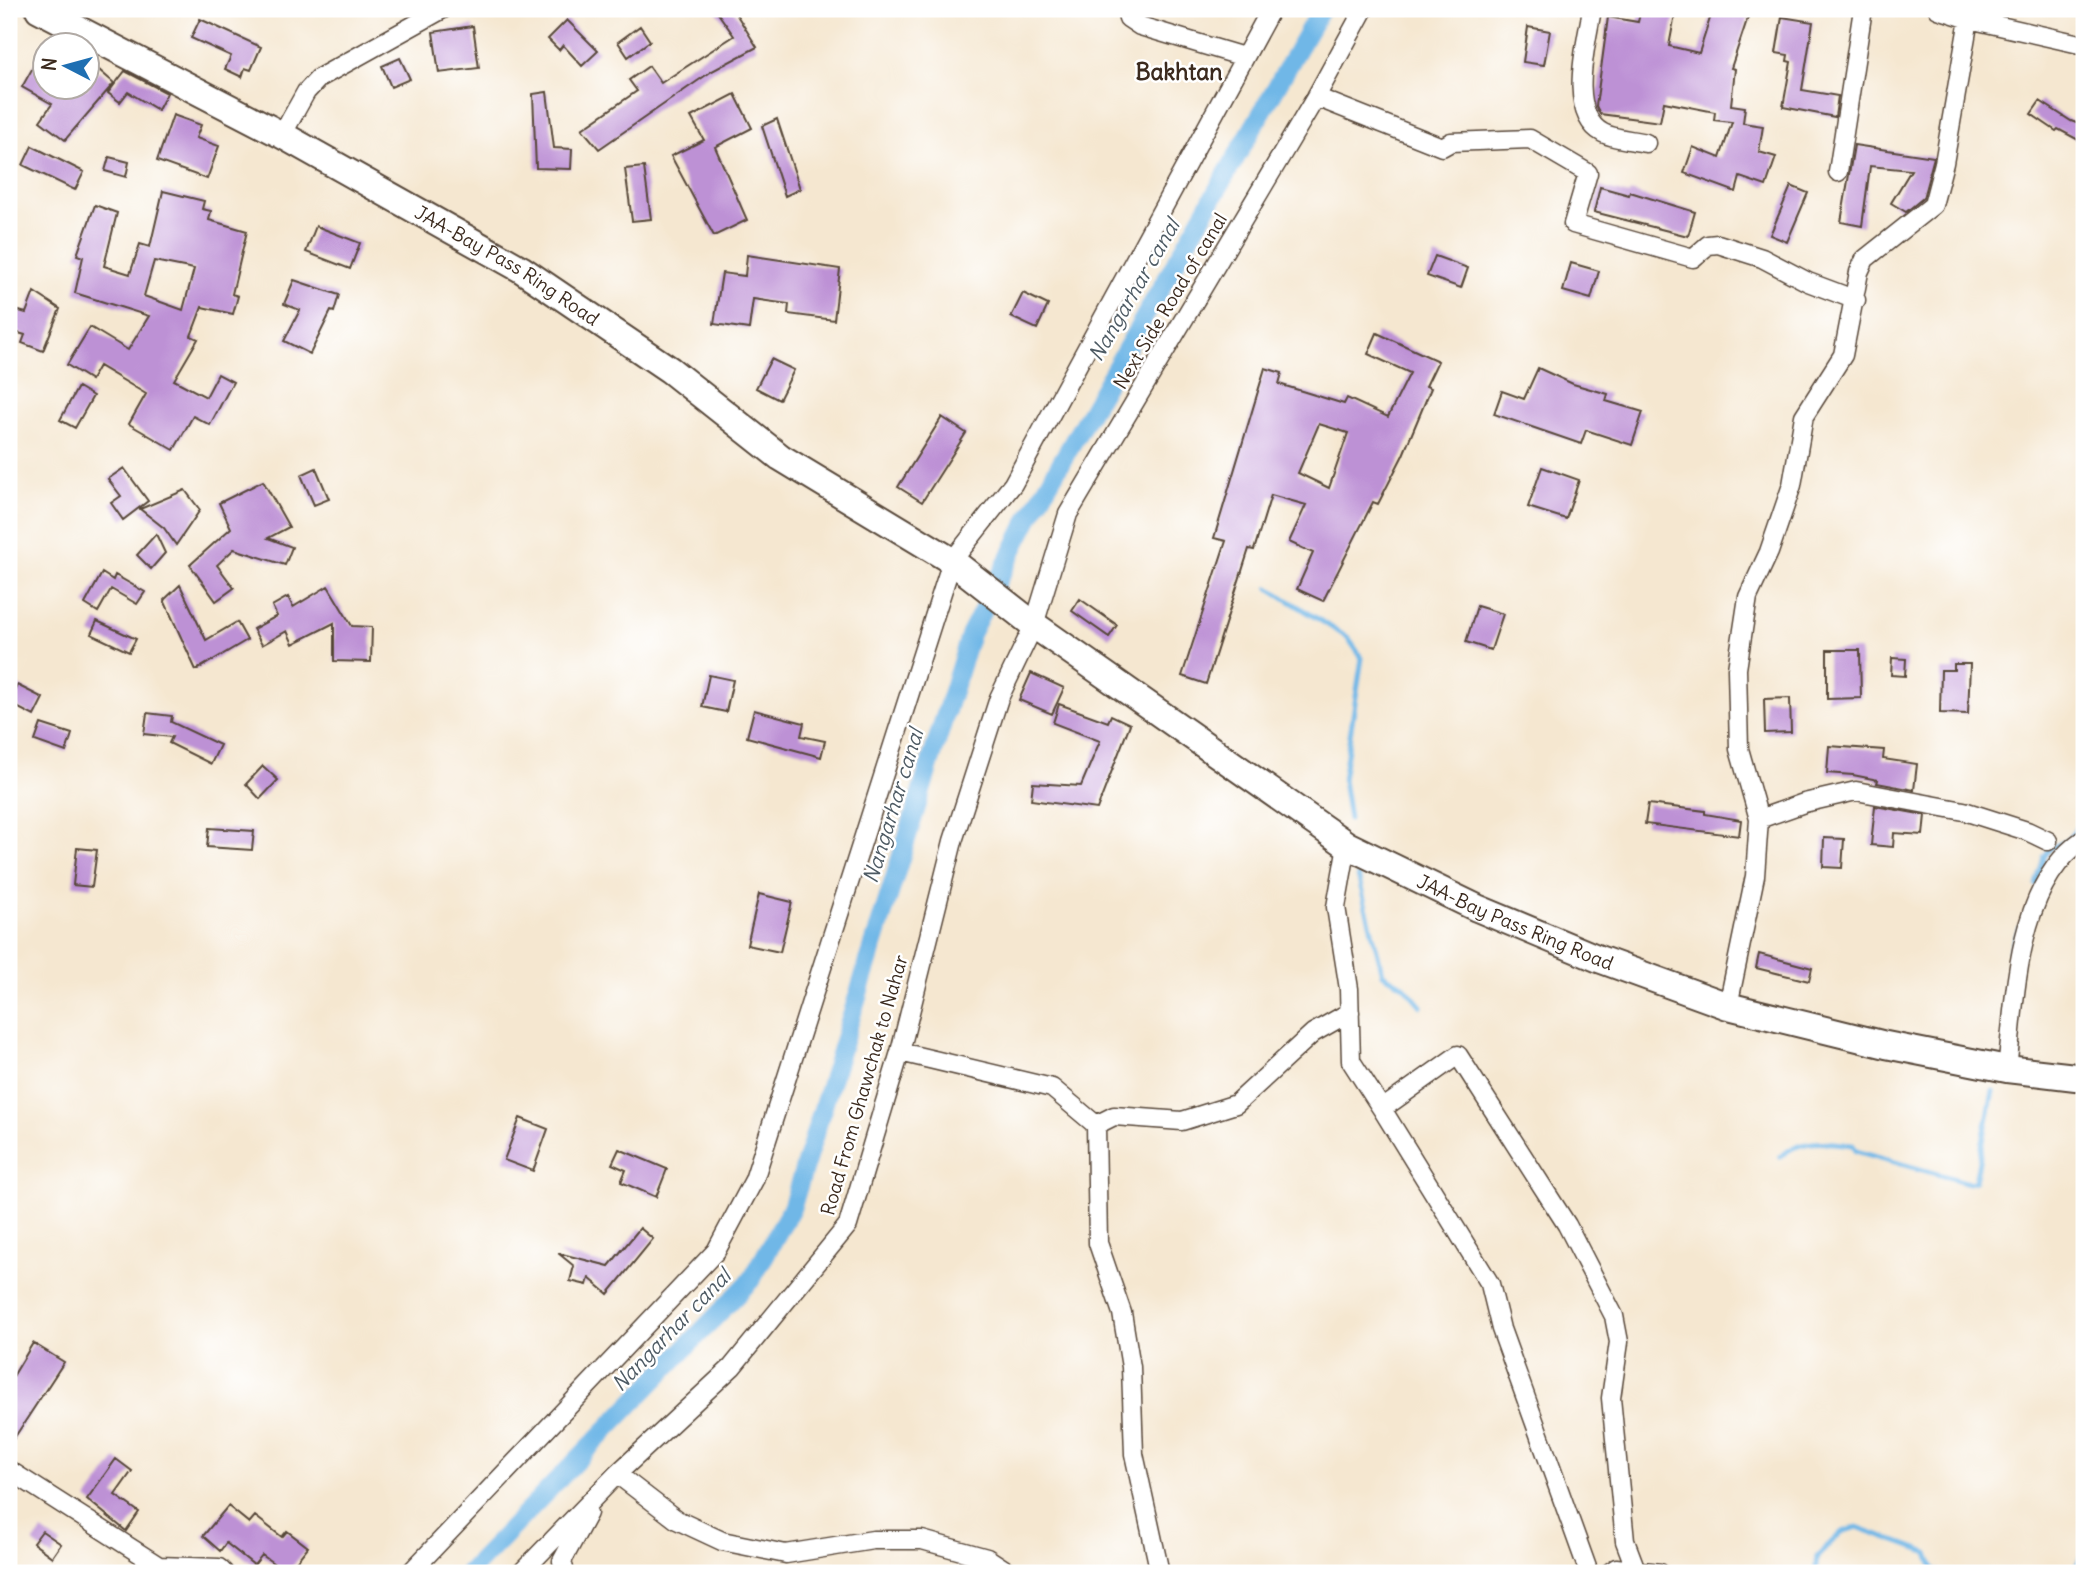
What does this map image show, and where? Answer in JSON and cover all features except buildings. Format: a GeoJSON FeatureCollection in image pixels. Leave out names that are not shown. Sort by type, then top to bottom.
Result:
{"type":"FeatureCollection","features":[{"type":"Feature","properties":{"kind":"highway","name":"JAA-Bay Pass Ring Road"},"geometry":{"type":"LineString","coordinates":[[39,9],[282,135],[521,269],[670,370],[780,457],[952,561],[1026,617],[1347,845],[1489,913],[1599,959],[1728,1006],[1886,1045],[2007,1069],[2084,1078]]}},
{"type":"Feature","properties":{"kind":"street"},"geometry":{"type":"LineString","coordinates":[[282,135],[306,92],[319,78],[443,9]]}},
{"type":"Feature","properties":{"kind":"street"},"geometry":{"type":"LineString","coordinates":[[1126,9],[1128,18],[1140,26],[1244,57]]}},
{"type":"Feature","properties":{"kind":"street"},"geometry":{"type":"LineString","coordinates":[[410,1573],[716,1251],[754,1180],[952,561],[1013,484],[1270,9]]}},
{"type":"Feature","properties":{"kind":"street","name":"Next Side Road of canal"},"geometry":{"type":"LineString","coordinates":[[1026,617],[1068,514],[1316,97],[1364,9]]}},
{"type":"Feature","properties":{"kind":"street"},"geometry":{"type":"LineString","coordinates":[[1592,9],[1581,107],[1591,123],[1603,133],[1646,142]]}},
{"type":"Feature","properties":{"kind":"street"},"geometry":{"type":"LineString","coordinates":[[1838,172],[1863,9]]}},
{"type":"Feature","properties":{"kind":"street"},"geometry":{"type":"LineString","coordinates":[[1938,9],[1969,19],[2084,45]]}},
{"type":"Feature","properties":{"kind":"street"},"geometry":{"type":"LineString","coordinates":[[1728,1006],[1755,876],[1759,819],[1740,749],[1737,669],[1748,597],[1769,552],[1792,485],[1804,415],[1822,392],[1843,355],[1856,300],[1859,272],[1865,259],[1933,205],[1944,163],[1969,19]]}},
{"type":"Feature","properties":{"kind":"street"},"geometry":{"type":"LineString","coordinates":[[1316,97],[1442,147],[1451,142],[1530,139],[1588,173],[1573,224],[1693,258],[1708,245],[1718,244],[1762,258],[1808,282],[1856,300]]}},
{"type":"Feature","properties":{"kind":"street","name":"Road From Ghawchak to Nahar"},"geometry":{"type":"LineString","coordinates":[[521,1573],[617,1474],[732,1367],[848,1225],[900,1052],[953,841],[1026,617]]}},
{"type":"Feature","properties":{"kind":"street"},"geometry":{"type":"LineString","coordinates":[[1759,819],[1804,803],[1856,791],[1964,811],[2027,831],[2048,841]]}},
{"type":"Feature","properties":{"kind":"street"},"geometry":{"type":"LineString","coordinates":[[2007,1069],[2025,939],[2044,882],[2067,851],[2084,839]]}},
{"type":"Feature","properties":{"kind":"street"},"geometry":{"type":"LineString","coordinates":[[1347,845],[1336,907],[1350,1012],[1351,1061],[1490,1284],[1502,1329],[1590,1573]]}},
{"type":"Feature","properties":{"kind":"street"},"geometry":{"type":"LineString","coordinates":[[1096,1125],[1114,1116],[1182,1121],[1236,1104],[1313,1033],[1350,1012]]}},
{"type":"Feature","properties":{"kind":"street"},"geometry":{"type":"LineString","coordinates":[[900,1052],[1052,1088],[1096,1125],[1100,1178],[1098,1243],[1122,1313],[1131,1367],[1134,1454],[1160,1573]]}},
{"type":"Feature","properties":{"kind":"street"},"geometry":{"type":"LineString","coordinates":[[1382,1108],[1458,1055],[1567,1225],[1614,1317],[1619,1342],[1611,1398],[1625,1541],[1636,1570]]}},
{"type":"Feature","properties":{"kind":"street"},"geometry":{"type":"LineString","coordinates":[[9,1470],[159,1566],[219,1568],[225,1573]]}},
{"type":"Feature","properties":{"kind":"street"},"geometry":{"type":"LineString","coordinates":[[617,1474],[677,1520],[722,1541],[786,1554],[873,1540],[922,1540],[987,1558],[1010,1573]]}},
{"type":"Feature","properties":{"kind":"street"},"geometry":{"type":"LineString","coordinates":[[565,1573],[562,1561],[597,1495]]}},
{"type":"Feature","properties":{"kind":"street"},"geometry":{"type":"LineString","coordinates":[[1609,1573],[1616,1568],[1660,1573]]}},
{"type":"Feature","properties":{"kind":"waterway","name":"Nangarhar canal"},"geometry":{"type":"LineString","coordinates":[[468,1573],[752,1279],[792,1207],[970,635],[1031,515],[1321,9]]}},
{"type":"Feature","properties":{"kind":"waterway"},"geometry":{"type":"LineString","coordinates":[[1269,588],[1348,638],[1362,658],[1343,780],[1349,819]]}},
{"type":"Feature","properties":{"kind":"waterway"},"geometry":{"type":"LineString","coordinates":[[2036,885],[2044,857],[2051,848],[2068,840],[2084,816]]}},
{"type":"Feature","properties":{"kind":"waterway"},"geometry":{"type":"LineString","coordinates":[[1358,876],[1383,974],[1404,986],[1421,1006]]}},
{"type":"Feature","properties":{"kind":"waterway"},"geometry":{"type":"LineString","coordinates":[[2013,960],[2010,950],[2020,927]]}},
{"type":"Feature","properties":{"kind":"waterway"},"geometry":{"type":"LineString","coordinates":[[1780,1157],[1805,1144],[1824,1142],[1853,1145],[1856,1151],[1969,1183],[1975,1181],[1993,1091]]}},
{"type":"Feature","properties":{"kind":"waterway"},"geometry":{"type":"LineString","coordinates":[[1815,1573],[1817,1556],[1842,1532],[1857,1527],[1928,1553],[1934,1570],[1941,1573]]}},
{"type":"Feature","properties":{"kind":"waterway"},"geometry":{"type":"LineString","coordinates":[[2073,1573],[2084,1552]]}},
{"type":"Feature","properties":{"kind":"district","name":"Bakhtan"},"geometry":{"type":"Point","coordinates":[1179,71]}}]}
